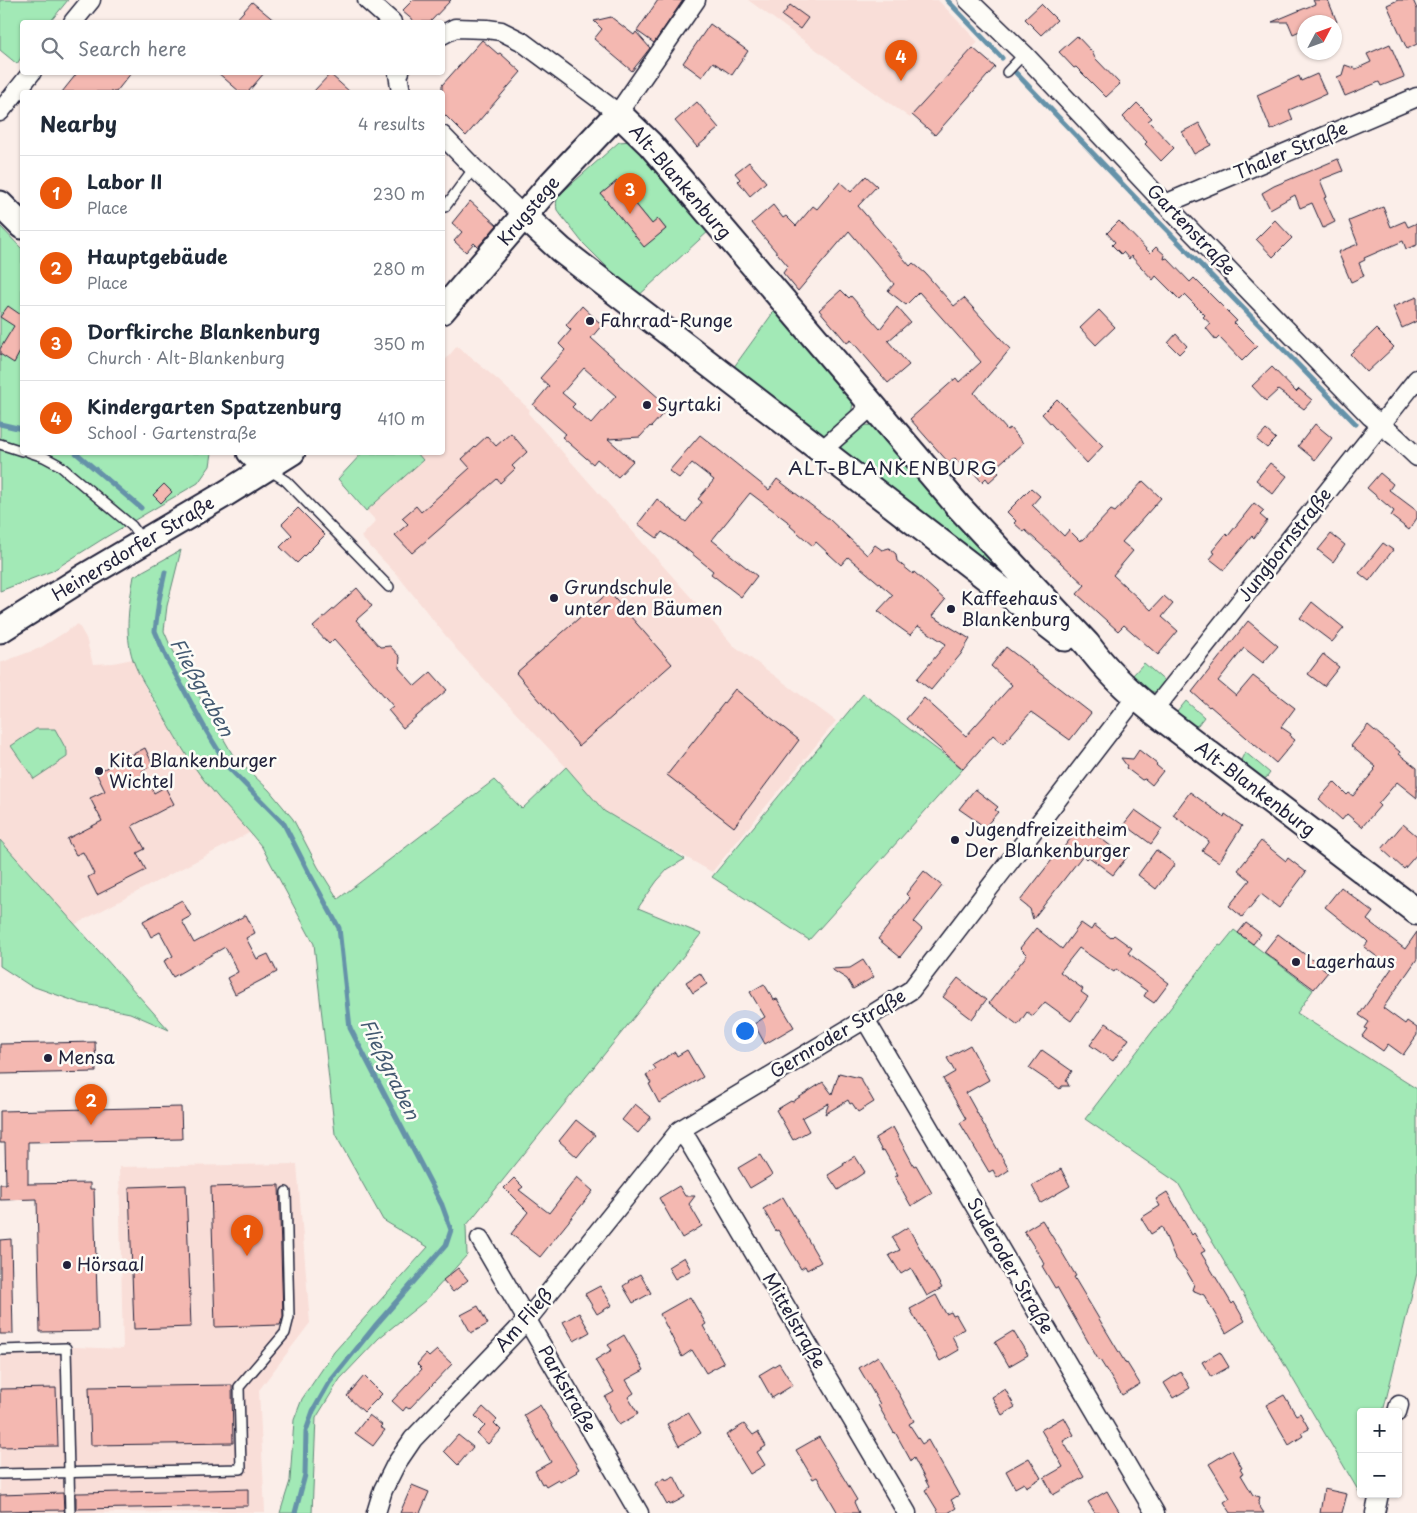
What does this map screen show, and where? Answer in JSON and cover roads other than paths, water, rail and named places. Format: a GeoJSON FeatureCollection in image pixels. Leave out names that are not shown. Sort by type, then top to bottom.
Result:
{"type":"FeatureCollection","features":[{"type":"Feature","properties":{"kind":"main road","name":"Krugstege"},"geometry":{"type":"LineString","coordinates":[[445,308],[579,152],[618,113]]}},
{"type":"Feature","properties":{"kind":"main road","name":"Alt-Blankenburg"},"geometry":{"type":"LineString","coordinates":[[618,113],[650,144],[959,508],[1087,644],[1098,660],[1119,682],[1145,704],[1417,912]]}},
{"type":"Feature","properties":{"kind":"main road"},"geometry":{"type":"LineString","coordinates":[[0,204],[20,224]]}},
{"type":"Feature","properties":{"kind":"main road","name":"Alt-Blankenburg"},"geometry":{"type":"LineString","coordinates":[[524,216],[562,250],[822,452],[1076,647],[1098,660]]}},
{"type":"Feature","properties":{"kind":"main road"},"geometry":{"type":"LineString","coordinates":[[258,460],[279,455]]}},
{"type":"Feature","properties":{"kind":"main road","name":"Heinersdorfer Straße"},"geometry":{"type":"LineString","coordinates":[[0,630],[143,542],[258,460]]}},
{"type":"Feature","properties":{"kind":"street"},"geometry":{"type":"LineString","coordinates":[[75,20],[91,0]]}},
{"type":"Feature","properties":{"kind":"street"},"geometry":{"type":"LineString","coordinates":[[367,0],[390,20]]}},
{"type":"Feature","properties":{"kind":"street"},"geometry":{"type":"LineString","coordinates":[[618,113],[696,0]]}},
{"type":"Feature","properties":{"kind":"street","name":"Gartenstraße"},"geometry":{"type":"LineString","coordinates":[[970,1],[1024,54],[1165,204],[1370,416],[1417,457]]}},
{"type":"Feature","properties":{"kind":"street","name":"Alt-Blankenburg"},"geometry":{"type":"LineString","coordinates":[[445,33],[455,28],[487,29],[501,31],[521,40],[618,113]]}},
{"type":"Feature","properties":{"kind":"street"},"geometry":{"type":"LineString","coordinates":[[0,112],[30,75]]}},
{"type":"Feature","properties":{"kind":"street"},"geometry":{"type":"LineString","coordinates":[[398,75],[401,90]]}},
{"type":"Feature","properties":{"kind":"street","name":"Thaler Straße"},"geometry":{"type":"LineString","coordinates":[[1165,204],[1417,97]]}},
{"type":"Feature","properties":{"kind":"street","name":"Alt-Blankenburg"},"geometry":{"type":"LineString","coordinates":[[445,138],[524,216]]}},
{"type":"Feature","properties":{"kind":"street","name":"Jungbornstraße"},"geometry":{"type":"LineString","coordinates":[[1145,704],[1417,379]]}},
{"type":"Feature","properties":{"kind":"street"},"geometry":{"type":"LineString","coordinates":[[822,452],[872,406]]}},
{"type":"Feature","properties":{"kind":"street","name":"Gernroder Straße"},"geometry":{"type":"LineString","coordinates":[[680,1130],[911,990],[1145,704]]}},
{"type":"Feature","properties":{"kind":"street","name":"Suderoder Straße"},"geometry":{"type":"LineString","coordinates":[[865,1019],[1155,1513]]}},
{"type":"Feature","properties":{"kind":"street","name":"Am Fließ"},"geometry":{"type":"LineString","coordinates":[[376,1513],[383,1490],[396,1464],[413,1439],[526,1320],[680,1130]]}},
{"type":"Feature","properties":{"kind":"street","name":"Mittelstraße"},"geometry":{"type":"LineString","coordinates":[[680,1130],[689,1142],[907,1513]]}},
{"type":"Feature","properties":{"kind":"street","name":"Parkstraße"},"geometry":{"type":"LineString","coordinates":[[480,1239],[639,1513]]}},
{"type":"Feature","properties":{"kind":"street"},"geometry":{"type":"LineString","coordinates":[[1376,1513],[1379,1498]]}},
{"type":"Feature","properties":{"kind":"lane"},"geometry":{"type":"LineString","coordinates":[[1007,72],[1024,54]]}},
{"type":"Feature","properties":{"kind":"lane"},"geometry":{"type":"LineString","coordinates":[[445,207],[474,168]]}},
{"type":"Feature","properties":{"kind":"lane"},"geometry":{"type":"LineString","coordinates":[[0,444],[20,449]]}},
{"type":"Feature","properties":{"kind":"lane"},"geometry":{"type":"LineString","coordinates":[[38,455],[59,465],[132,526],[143,542]]}},
{"type":"Feature","properties":{"kind":"lane"},"geometry":{"type":"LineString","coordinates":[[258,460],[286,481],[389,587]]}},
{"type":"Feature","properties":{"kind":"lane"},"geometry":{"type":"LineString","coordinates":[[0,1474],[241,1469],[239,1386],[285,1334],[289,1317],[286,1192]]}},
{"type":"Feature","properties":{"kind":"lane"},"geometry":{"type":"LineString","coordinates":[[0,1350],[66,1348],[70,1513]]}},
{"type":"Feature","properties":{"kind":"waterway"},"geometry":{"type":"LineString","coordinates":[[947,0],[1002,58]]}},
{"type":"Feature","properties":{"kind":"waterway"},"geometry":{"type":"LineString","coordinates":[[1016,73],[1356,424]]}},
{"type":"Feature","properties":{"kind":"waterway","name":"Fließgraben"},"geometry":{"type":"LineString","coordinates":[[0,424],[20,429]]}},
{"type":"Feature","properties":{"kind":"waterway","name":"Fließgraben"},"geometry":{"type":"LineString","coordinates":[[79,455],[141,508]]}},
{"type":"Feature","properties":{"kind":"waterway","name":"Fließgraben"},"geometry":{"type":"LineString","coordinates":[[165,572],[155,631],[167,659],[229,768],[284,824],[339,928],[350,1028],[442,1205],[451,1230],[446,1245],[375,1326],[329,1383],[313,1411],[306,1431],[305,1475],[295,1513]]}},
{"type":"Feature","properties":{"kind":"place","name":"Kindergarten Spatzenburg"},"geometry":{"type":"Point","coordinates":[901,81]}},
{"type":"Feature","properties":{"kind":"place","name":"Dorfkirche Blankenburg"},"geometry":{"type":"Point","coordinates":[630,214]}},
{"type":"Feature","properties":{"kind":"place","name":"Fahrrad-Runge"},"geometry":{"type":"Point","coordinates":[590,321]}},
{"type":"Feature","properties":{"kind":"place","name":"Syrtaki"},"geometry":{"type":"Point","coordinates":[647,405]}},
{"type":"Feature","properties":{"kind":"place","name":"Grundschule unter den Bäumen"},"geometry":{"type":"Point","coordinates":[554,598]}},
{"type":"Feature","properties":{"kind":"place","name":"Kaffeehaus Blankenburg"},"geometry":{"type":"Point","coordinates":[951,609]}},
{"type":"Feature","properties":{"kind":"place","name":"Kita Blankenburger Wichtel"},"geometry":{"type":"Point","coordinates":[99,771]}},
{"type":"Feature","properties":{"kind":"place","name":"Jugendfreizeitheim Der Blankenburger"},"geometry":{"type":"Point","coordinates":[955,840]}},
{"type":"Feature","properties":{"kind":"place","name":"Lagerhaus"},"geometry":{"type":"Point","coordinates":[1296,962]}},
{"type":"Feature","properties":{"kind":"place","name":"Mensa"},"geometry":{"type":"Point","coordinates":[48,1058]}},
{"type":"Feature","properties":{"kind":"place","name":"Hauptgebäude"},"geometry":{"type":"Point","coordinates":[91,1125]}},
{"type":"Feature","properties":{"kind":"place","name":"Labor II"},"geometry":{"type":"Point","coordinates":[247,1256]}},
{"type":"Feature","properties":{"kind":"place","name":"Hörsaal"},"geometry":{"type":"Point","coordinates":[67,1265]}},
{"type":"Feature","properties":{"kind":"district","name":"ALT-BLANKENBURG"},"geometry":{"type":"Point","coordinates":[893,468]}}]}
